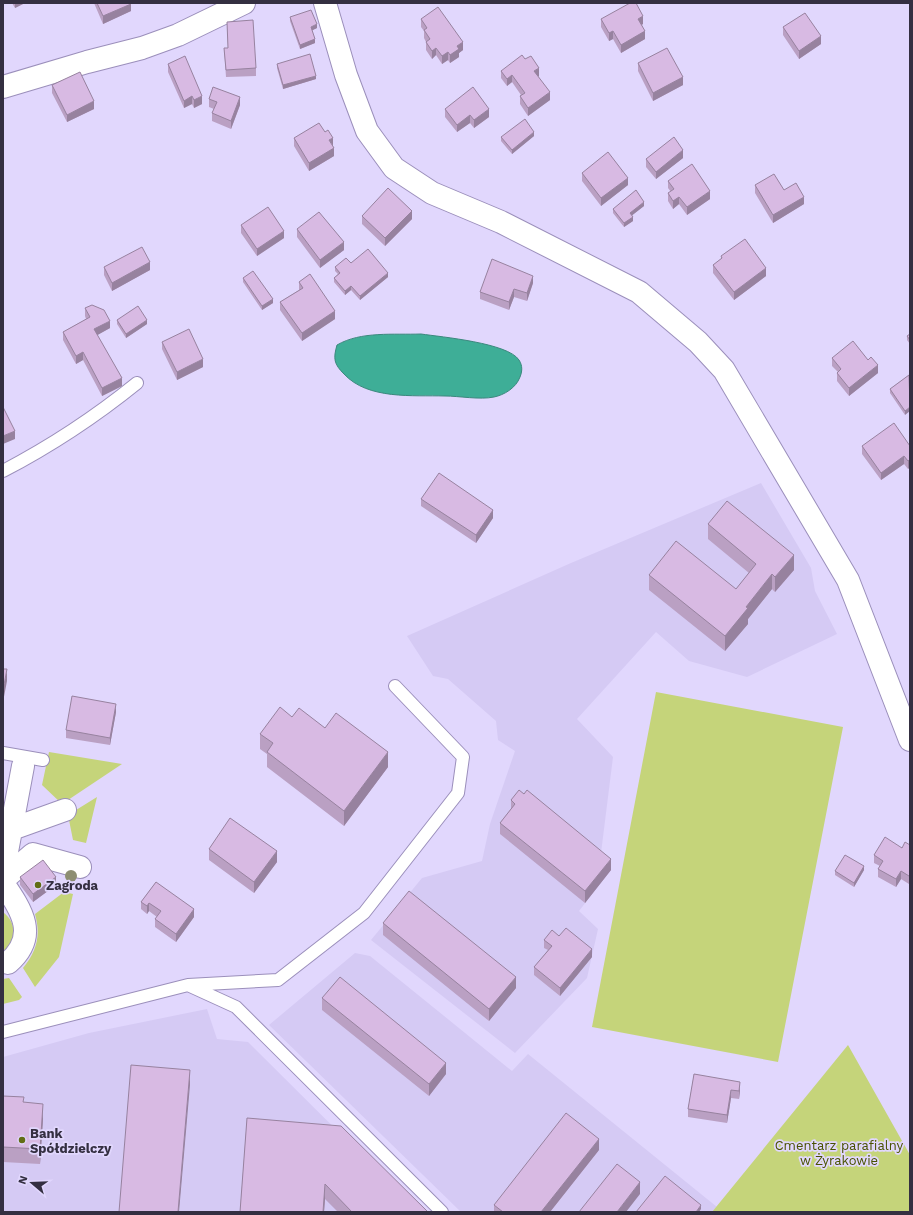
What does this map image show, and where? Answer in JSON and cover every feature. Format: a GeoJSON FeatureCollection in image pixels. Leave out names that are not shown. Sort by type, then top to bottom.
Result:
{"type":"FeatureCollection","features":[{"type":"Feature","properties":{"kind":"street"},"geometry":{"type":"LineString","coordinates":[[3,87],[87,62],[142,48],[178,35],[244,3]]}},
{"type":"Feature","properties":{"kind":"street"},"geometry":{"type":"LineString","coordinates":[[325,3],[346,75],[367,131],[394,168],[432,193],[501,222],[639,292],[698,342],[724,370],[848,580],[910,740]]}},
{"type":"Feature","properties":{"kind":"street"},"geometry":{"type":"LineString","coordinates":[[3,873],[7,825],[33,763]]}},
{"type":"Feature","properties":{"kind":"street"},"geometry":{"type":"LineString","coordinates":[[7,825],[65,810]]}},
{"type":"Feature","properties":{"kind":"street"},"geometry":{"type":"LineString","coordinates":[[3,880],[33,854],[80,867]]}},
{"type":"Feature","properties":{"kind":"street"},"geometry":{"type":"LineString","coordinates":[[3,883],[18,906],[24,921],[26,934],[23,945],[9,968]]}},
{"type":"Feature","properties":{"kind":"lane"},"geometry":{"type":"LineString","coordinates":[[3,470],[27,458],[101,413],[137,383]]}},
{"type":"Feature","properties":{"kind":"lane"},"geometry":{"type":"LineString","coordinates":[[3,1032],[188,985],[278,980],[364,913],[458,793],[463,757],[395,686]]}},
{"type":"Feature","properties":{"kind":"lane"},"geometry":{"type":"LineString","coordinates":[[3,753],[33,763]]}},
{"type":"Feature","properties":{"kind":"lane"},"geometry":{"type":"LineString","coordinates":[[188,985],[236,1007],[442,1212]]}},
{"type":"Feature","properties":{"kind":"shaded area"},"geometry":{"type":"Polygon","coordinates":[[[421,334],[458,339],[502,349],[512,354],[519,360],[522,369],[520,377],[516,384],[506,393],[488,398],[392,394],[365,388],[354,382],[344,374],[335,361],[337,345],[346,341],[367,336],[421,334]]]}},
{"type":"Feature","properties":{"kind":"shaded area"},"geometry":{"type":"Polygon","coordinates":[[[761,483],[811,568],[815,591],[837,634],[747,677],[689,661],[656,632],[577,719],[613,757],[600,861],[611,870],[579,911],[598,929],[587,978],[515,1053],[371,940],[422,878],[482,861],[490,824],[515,751],[498,740],[496,721],[448,679],[433,676],[407,636],[571,563],[761,483]]]}},
{"type":"Feature","properties":{"kind":"shaded area"},"geometry":{"type":"Polygon","coordinates":[[[355,953],[370,956],[512,1071],[528,1054],[717,1207],[712,1212],[461,1212],[269,1025],[355,953]]]}},
{"type":"Feature","properties":{"kind":"shaded area"},"geometry":{"type":"Polygon","coordinates":[[[207,1009],[217,1039],[248,1042],[419,1212],[3,1212],[3,1057],[89,1033],[207,1009]]]}},
{"type":"Feature","properties":{"kind":"green space"},"geometry":{"type":"Polygon","coordinates":[[[656,692],[843,727],[778,1062],[592,1027],[656,692]]]}},
{"type":"Feature","properties":{"kind":"green space"},"geometry":{"type":"Polygon","coordinates":[[[49,752],[122,764],[62,804],[42,785],[49,752]]]}},
{"type":"Feature","properties":{"kind":"green space"},"geometry":{"type":"Polygon","coordinates":[[[97,797],[86,843],[73,840],[68,815],[97,797]]]}},
{"type":"Feature","properties":{"kind":"green space"},"geometry":{"type":"Polygon","coordinates":[[[64,892],[73,894],[59,957],[35,987],[23,968],[35,949],[38,936],[35,914],[64,892]]]}},
{"type":"Feature","properties":{"kind":"green space"},"geometry":{"type":"Polygon","coordinates":[[[3,912],[11,922],[14,932],[11,943],[3,953],[3,912]]]}},
{"type":"Feature","properties":{"kind":"green space"},"geometry":{"type":"Polygon","coordinates":[[[9,978],[22,997],[19,1000],[3,1004],[3,979],[9,978]]]}},
{"type":"Feature","properties":{"kind":"green space","name":"Cmentarz parafialny w Żyrakowie"},"geometry":{"type":"Polygon","coordinates":[[[848,1045],[910,1155],[910,1212],[712,1212],[848,1045]]]}},
{"type":"Feature","properties":{"kind":"building"},"geometry":{"type":"Polygon","coordinates":[[[97,3],[131,3],[131,4],[103,16],[97,3]]]}},
{"type":"Feature","properties":{"kind":"building"},"geometry":{"type":"Polygon","coordinates":[[[630,3],[636,3],[643,16],[638,19],[645,31],[621,45],[613,31],[609,33],[601,19],[630,3]]]}},
{"type":"Feature","properties":{"kind":"building"},"geometry":{"type":"Polygon","coordinates":[[[438,7],[463,42],[457,46],[459,49],[450,55],[448,52],[442,56],[436,48],[432,51],[426,42],[430,39],[424,30],[427,28],[421,19],[438,7]]]}},
{"type":"Feature","properties":{"kind":"building"},"geometry":{"type":"Polygon","coordinates":[[[311,10],[317,24],[311,27],[315,39],[300,45],[290,17],[311,10]]]}},
{"type":"Feature","properties":{"kind":"building"},"geometry":{"type":"Polygon","coordinates":[[[805,13],[821,36],[799,51],[783,27],[805,13]]]}},
{"type":"Feature","properties":{"kind":"building"},"geometry":{"type":"Polygon","coordinates":[[[253,20],[256,68],[226,70],[224,48],[228,48],[227,22],[253,20]]]}},
{"type":"Feature","properties":{"kind":"building"},"geometry":{"type":"Polygon","coordinates":[[[667,48],[683,77],[653,93],[638,63],[667,48]]]}},
{"type":"Feature","properties":{"kind":"building"},"geometry":{"type":"Polygon","coordinates":[[[310,54],[316,76],[283,85],[277,64],[310,54]]]}},
{"type":"Feature","properties":{"kind":"building"},"geometry":{"type":"Polygon","coordinates":[[[522,55],[525,59],[531,56],[539,68],[534,71],[550,92],[528,108],[520,96],[525,93],[512,75],[507,79],[501,71],[522,55]]]}},
{"type":"Feature","properties":{"kind":"building"},"geometry":{"type":"Polygon","coordinates":[[[185,56],[202,96],[194,100],[192,96],[184,101],[168,64],[185,56]]]}},
{"type":"Feature","properties":{"kind":"building"},"geometry":{"type":"Polygon","coordinates":[[[80,72],[94,101],[67,115],[52,85],[80,72]]]}},
{"type":"Feature","properties":{"kind":"building"},"geometry":{"type":"Polygon","coordinates":[[[213,87],[240,97],[231,121],[212,113],[217,102],[209,99],[213,87]]]}},
{"type":"Feature","properties":{"kind":"building"},"geometry":{"type":"Polygon","coordinates":[[[473,87],[489,109],[474,120],[470,115],[457,125],[445,109],[473,87]]]}},
{"type":"Feature","properties":{"kind":"building"},"geometry":{"type":"Polygon","coordinates":[[[525,119],[534,132],[512,150],[501,137],[525,119]]]}},
{"type":"Feature","properties":{"kind":"building"},"geometry":{"type":"Polygon","coordinates":[[[319,123],[325,132],[328,130],[333,138],[329,140],[334,148],[309,163],[294,138],[319,123]]]}},
{"type":"Feature","properties":{"kind":"building"},"geometry":{"type":"Polygon","coordinates":[[[674,137],[683,150],[656,172],[646,159],[674,137]]]}},
{"type":"Feature","properties":{"kind":"building"},"geometry":{"type":"Polygon","coordinates":[[[608,152],[628,178],[601,198],[582,173],[608,152]]]}},
{"type":"Feature","properties":{"kind":"building"},"geometry":{"type":"Polygon","coordinates":[[[692,164],[710,191],[687,207],[679,197],[673,201],[668,193],[674,189],[668,181],[692,164]]]}},
{"type":"Feature","properties":{"kind":"building"},"geometry":{"type":"Polygon","coordinates":[[[774,174],[784,190],[796,183],[804,197],[773,215],[755,185],[774,174]]]}},
{"type":"Feature","properties":{"kind":"building"},"geometry":{"type":"Polygon","coordinates":[[[388,188],[412,211],[385,238],[362,216],[388,188]]]}},
{"type":"Feature","properties":{"kind":"building"},"geometry":{"type":"Polygon","coordinates":[[[636,190],[644,202],[630,213],[633,217],[624,223],[613,209],[636,190]]]}},
{"type":"Feature","properties":{"kind":"building"},"geometry":{"type":"Polygon","coordinates":[[[268,207],[284,231],[257,249],[241,225],[268,207]]]}},
{"type":"Feature","properties":{"kind":"building"},"geometry":{"type":"Polygon","coordinates":[[[319,212],[344,242],[320,260],[297,229],[319,212]]]}},
{"type":"Feature","properties":{"kind":"building"},"geometry":{"type":"Polygon","coordinates":[[[745,239],[766,268],[734,292],[713,265],[722,258],[721,256],[745,239]]]}},
{"type":"Feature","properties":{"kind":"building"},"geometry":{"type":"Polygon","coordinates":[[[142,247],[150,262],[112,283],[104,267],[142,247]]]}},
{"type":"Feature","properties":{"kind":"building"},"geometry":{"type":"Polygon","coordinates":[[[368,249],[388,273],[360,296],[351,286],[345,291],[334,278],[340,273],[335,267],[346,258],[351,263],[368,249]]]}},
{"type":"Feature","properties":{"kind":"building"},"geometry":{"type":"Polygon","coordinates":[[[492,259],[533,276],[527,293],[514,289],[509,302],[480,292],[492,259]]]}},
{"type":"Feature","properties":{"kind":"building"},"geometry":{"type":"Polygon","coordinates":[[[253,271],[273,299],[262,306],[243,278],[253,271]]]}},
{"type":"Feature","properties":{"kind":"building"},"geometry":{"type":"Polygon","coordinates":[[[310,274],[335,311],[302,333],[280,302],[303,288],[299,282],[310,274]]]}},
{"type":"Feature","properties":{"kind":"building"},"geometry":{"type":"Polygon","coordinates":[[[92,305],[104,310],[110,321],[94,329],[122,378],[102,388],[83,352],[76,356],[63,332],[90,317],[85,308],[92,305]]]}},
{"type":"Feature","properties":{"kind":"building"},"geometry":{"type":"Polygon","coordinates":[[[138,306],[147,320],[126,334],[117,320],[138,306]]]}},
{"type":"Feature","properties":{"kind":"building"},"geometry":{"type":"Polygon","coordinates":[[[189,329],[203,359],[177,372],[162,342],[189,329]]]}},
{"type":"Feature","properties":{"kind":"building"},"geometry":{"type":"Polygon","coordinates":[[[853,341],[868,360],[871,357],[878,365],[849,388],[837,373],[841,369],[832,358],[853,341]]]}},
{"type":"Feature","properties":{"kind":"building"},"geometry":{"type":"Polygon","coordinates":[[[909,375],[910,407],[905,411],[890,389],[909,375]]]}},
{"type":"Feature","properties":{"kind":"building"},"geometry":{"type":"Polygon","coordinates":[[[3,407],[15,431],[3,436],[3,407]]]}},
{"type":"Feature","properties":{"kind":"building"},"geometry":{"type":"Polygon","coordinates":[[[894,423],[910,446],[910,459],[908,461],[904,456],[881,473],[862,446],[894,423]]]}},
{"type":"Feature","properties":{"kind":"building"},"geometry":{"type":"Polygon","coordinates":[[[439,473],[493,510],[476,535],[421,499],[439,473]]]}},
{"type":"Feature","properties":{"kind":"building"},"geometry":{"type":"Polygon","coordinates":[[[727,501],[794,555],[775,577],[772,574],[746,607],[748,608],[725,636],[649,575],[676,541],[736,589],[756,564],[708,524],[727,501]]]}},
{"type":"Feature","properties":{"kind":"building"},"geometry":{"type":"Polygon","coordinates":[[[3,669],[7,669],[3,690],[3,669]]]}},
{"type":"Feature","properties":{"kind":"building"},"geometry":{"type":"Polygon","coordinates":[[[72,696],[116,704],[110,738],[66,730],[72,696]]]}},
{"type":"Feature","properties":{"kind":"building"},"geometry":{"type":"Polygon","coordinates":[[[280,707],[292,717],[299,708],[325,728],[336,713],[388,752],[344,811],[267,752],[273,743],[260,734],[280,707]]]}},
{"type":"Feature","properties":{"kind":"building"},"geometry":{"type":"Polygon","coordinates":[[[519,790],[524,794],[527,790],[611,859],[585,891],[500,823],[515,804],[511,800],[519,790]]]}},
{"type":"Feature","properties":{"kind":"building"},"geometry":{"type":"Polygon","coordinates":[[[230,818],[277,851],[254,882],[209,849],[230,818]]]}},
{"type":"Feature","properties":{"kind":"building"},"geometry":{"type":"Polygon","coordinates":[[[885,837],[902,848],[905,842],[910,845],[909,876],[901,871],[896,879],[878,869],[883,861],[874,855],[885,837]]]}},
{"type":"Feature","properties":{"kind":"building"},"geometry":{"type":"Polygon","coordinates":[[[845,855],[864,866],[854,883],[835,871],[845,855]]]}},
{"type":"Feature","properties":{"kind":"building"},"geometry":{"type":"Polygon","coordinates":[[[43,860],[56,877],[33,894],[20,877],[43,860]]]}},
{"type":"Feature","properties":{"kind":"building"},"geometry":{"type":"Polygon","coordinates":[[[156,882],[194,909],[176,934],[155,919],[161,911],[149,903],[147,906],[141,902],[156,882]]]}},
{"type":"Feature","properties":{"kind":"building"},"geometry":{"type":"Polygon","coordinates":[[[409,891],[516,977],[489,1009],[383,923],[409,891]]]}},
{"type":"Feature","properties":{"kind":"building"},"geometry":{"type":"Polygon","coordinates":[[[566,928],[592,949],[560,988],[534,967],[552,946],[544,940],[552,930],[559,936],[566,928]]]}},
{"type":"Feature","properties":{"kind":"building"},"geometry":{"type":"Polygon","coordinates":[[[340,977],[446,1063],[429,1084],[322,998],[340,977]]]}},
{"type":"Feature","properties":{"kind":"building"},"geometry":{"type":"Polygon","coordinates":[[[131,1065],[190,1070],[178,1212],[119,1212],[131,1065]]]}},
{"type":"Feature","properties":{"kind":"building"},"geometry":{"type":"Polygon","coordinates":[[[694,1074],[740,1082],[739,1091],[731,1090],[727,1115],[688,1109],[694,1074]]]}},
{"type":"Feature","properties":{"kind":"building","name":"Bank Spółdzielczy"},"geometry":{"type":"Polygon","coordinates":[[[3,1096],[24,1097],[23,1102],[43,1104],[40,1149],[3,1147],[3,1096]]]}},
{"type":"Feature","properties":{"kind":"building"},"geometry":{"type":"Polygon","coordinates":[[[566,1113],[599,1139],[541,1212],[503,1212],[494,1205],[566,1113]]]}},
{"type":"Feature","properties":{"kind":"building"},"geometry":{"type":"Polygon","coordinates":[[[247,1118],[341,1126],[428,1212],[352,1212],[325,1184],[323,1212],[240,1212],[247,1118]]]}},
{"type":"Feature","properties":{"kind":"building"},"geometry":{"type":"Polygon","coordinates":[[[617,1164],[640,1182],[617,1212],[579,1212],[617,1164]]]}},
{"type":"Feature","properties":{"kind":"building"},"geometry":{"type":"Polygon","coordinates":[[[665,1176],[701,1205],[696,1212],[636,1212],[665,1176]]]}},
{"type":"Feature","properties":{"kind":"place","name":"Zagroda"},"geometry":{"type":"Point","coordinates":[38,885]}},
{"type":"Feature","properties":{"kind":"place","name":"Bank Spółdzielczy"},"geometry":{"type":"Point","coordinates":[22,1140]}}]}
